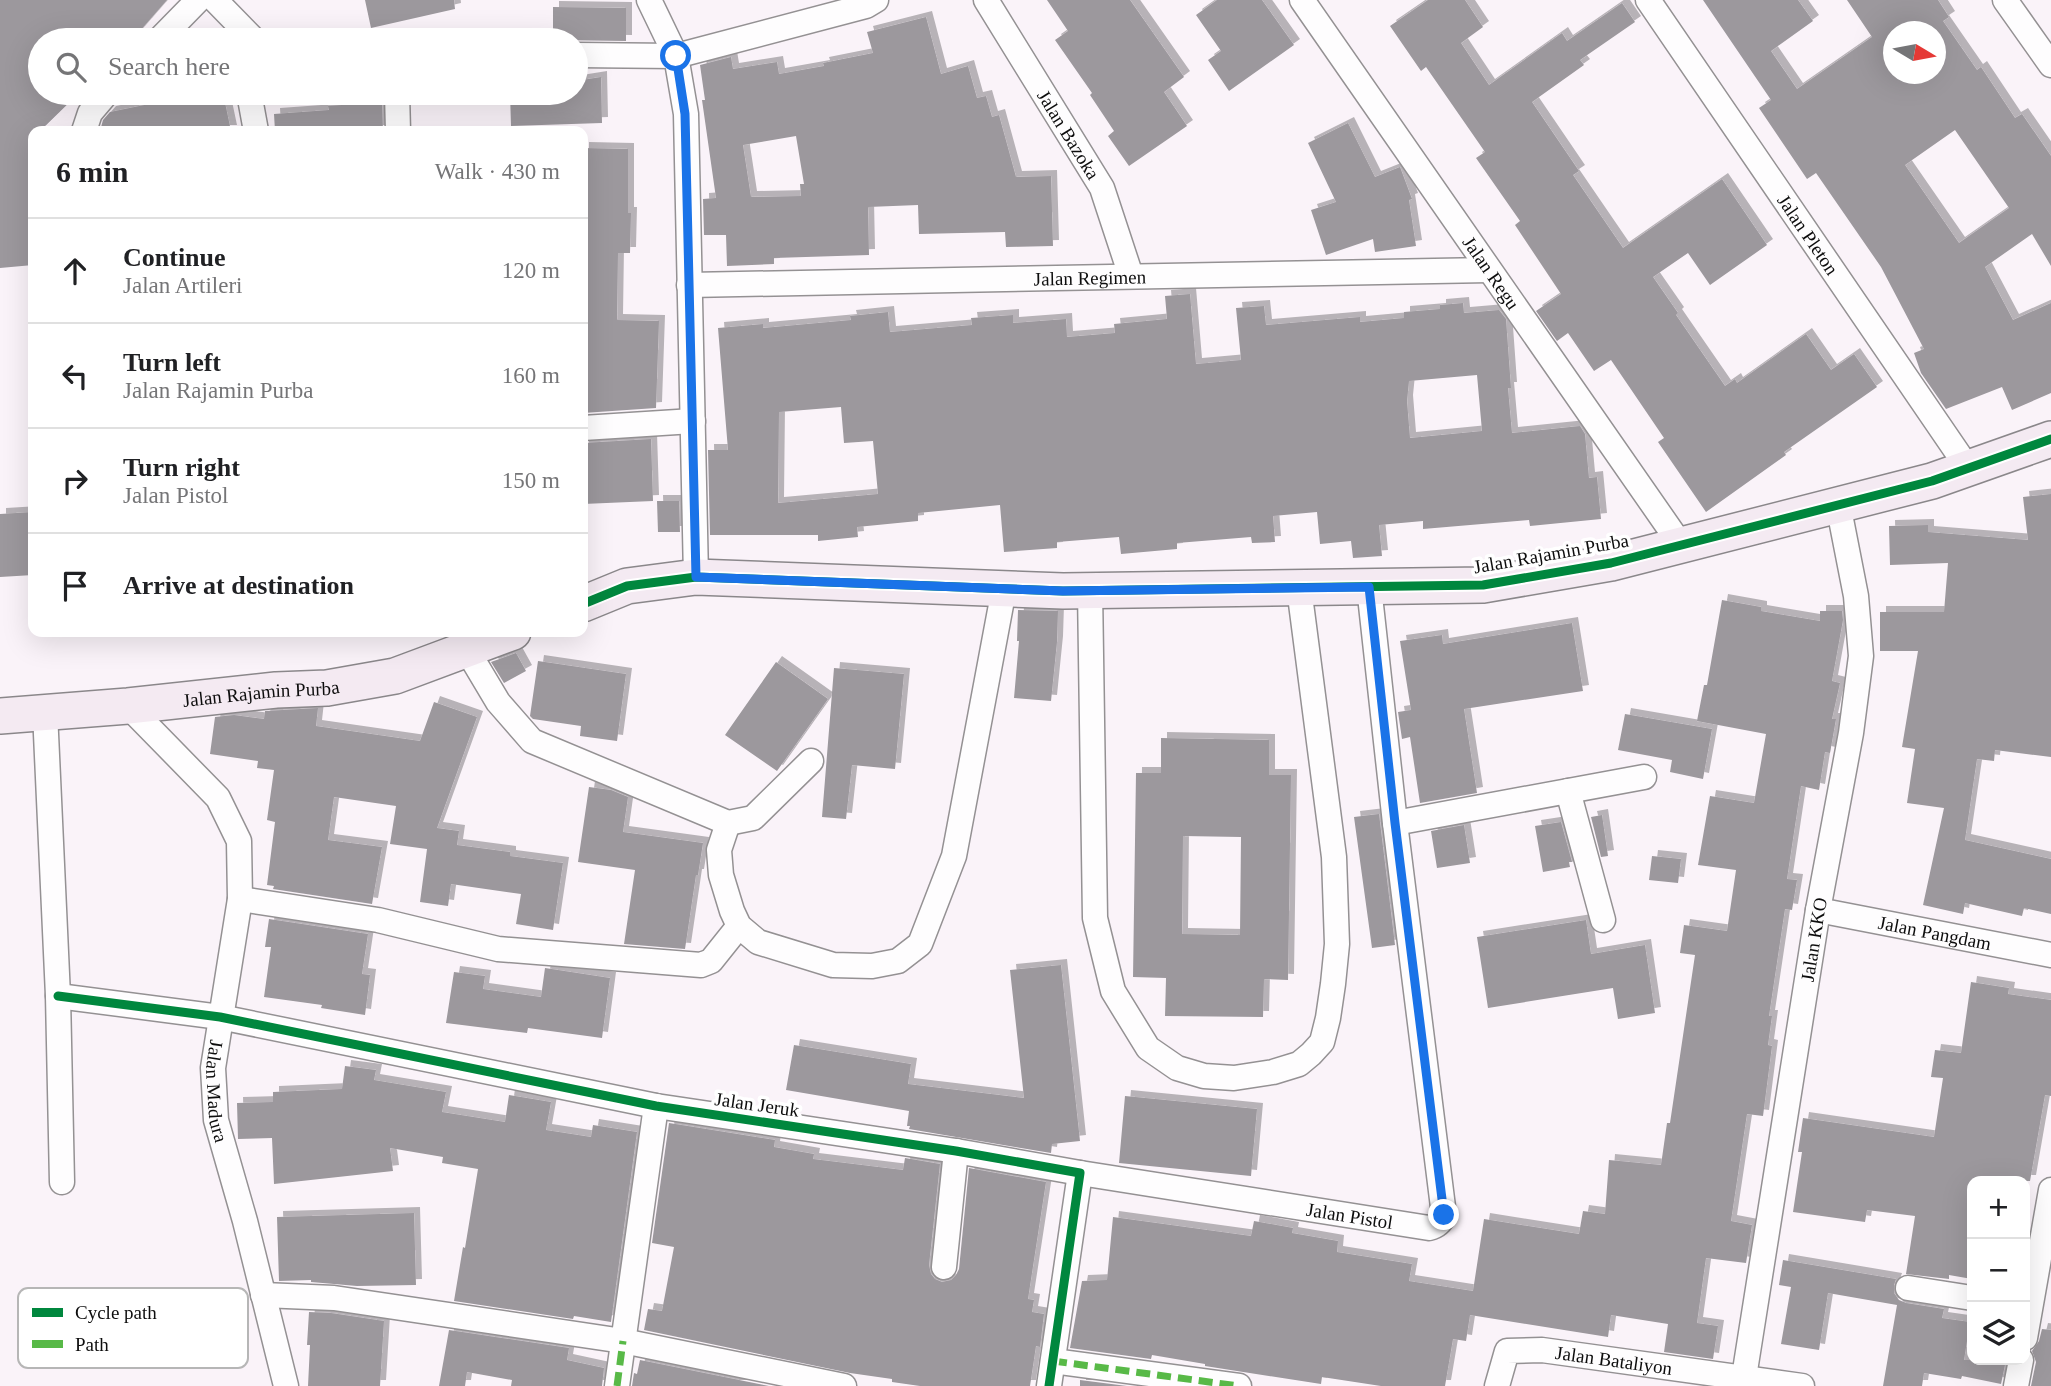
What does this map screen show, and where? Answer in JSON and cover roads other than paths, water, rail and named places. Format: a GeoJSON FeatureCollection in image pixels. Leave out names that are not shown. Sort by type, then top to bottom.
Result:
{"type":"FeatureCollection","features":[{"type":"Feature","properties":{"kind":"street"},"geometry":{"type":"LineString","coordinates":[[171,28],[198,0]]}},
{"type":"Feature","properties":{"kind":"street"},"geometry":{"type":"LineString","coordinates":[[215,0],[237,28]]}},
{"type":"Feature","properties":{"kind":"street"},"geometry":{"type":"LineString","coordinates":[[649,0],[676,56],[685,114],[696,577]]}},
{"type":"Feature","properties":{"kind":"street"},"geometry":{"type":"LineString","coordinates":[[588,55],[676,56],[866,6],[876,0]]}},
{"type":"Feature","properties":{"kind":"street","name":"Jalan Bazoka"},"geometry":{"type":"LineString","coordinates":[[986,0],[1102,188],[1131,276]]}},
{"type":"Feature","properties":{"kind":"street","name":"Jalan Regu"},"geometry":{"type":"LineString","coordinates":[[1302,0],[1681,545]]}},
{"type":"Feature","properties":{"kind":"street","name":"Jalan Pleton"},"geometry":{"type":"LineString","coordinates":[[1648,0],[1968,468]]}},
{"type":"Feature","properties":{"kind":"street"},"geometry":{"type":"LineString","coordinates":[[2005,0],[2051,65]]}},
{"type":"Feature","properties":{"kind":"street"},"geometry":{"type":"LineString","coordinates":[[86,126],[90,113],[97,105]]}},
{"type":"Feature","properties":{"kind":"street"},"geometry":{"type":"LineString","coordinates":[[251,105],[255,126]]}},
{"type":"Feature","properties":{"kind":"street"},"geometry":{"type":"LineString","coordinates":[[397,105],[398,126]]}},
{"type":"Feature","properties":{"kind":"street","name":"Jalan Regimen"},"geometry":{"type":"LineString","coordinates":[[689,285],[1489,270]]}},
{"type":"Feature","properties":{"kind":"street"},"geometry":{"type":"LineString","coordinates":[[588,428],[693,421]]}},
{"type":"Feature","properties":{"kind":"street","name":"Jalan Rajamin Purba"},"geometry":{"type":"LineString","coordinates":[[588,602],[627,586],[696,577],[1090,590],[1483,585],[1611,563],[1932,481],[2051,439]]}},
{"type":"Feature","properties":{"kind":"street","name":"Jalan KKO"},"geometry":{"type":"LineString","coordinates":[[1744,1377],[1818,910],[1851,733],[1861,656],[1856,596],[1838,505]]}},
{"type":"Feature","properties":{"kind":"street","name":"Jalan Pistol"},"geometry":{"type":"LineString","coordinates":[[1080,1173],[1429,1228],[1439,1223],[1444,1215],[1395,823],[1369,587]]}},
{"type":"Feature","properties":{"kind":"street"},"geometry":{"type":"LineString","coordinates":[[1090,590],[1095,918],[1113,991],[1148,1048],[1177,1068],[1204,1076],[1234,1079],[1299,1064],[1311,1054],[1322,1042],[1333,984],[1337,944],[1334,858],[1299,588]]}},
{"type":"Feature","properties":{"kind":"street"},"geometry":{"type":"LineString","coordinates":[[728,823],[719,850],[721,875],[739,926],[758,942],[834,965],[873,966],[898,961],[920,944],[954,856],[1004,589]]}},
{"type":"Feature","properties":{"kind":"street","name":"Jalan Rajamin Purba"},"geometry":{"type":"LineString","coordinates":[[0,716],[276,690],[327,688],[395,676],[500,637]]}},
{"type":"Feature","properties":{"kind":"street"},"geometry":{"type":"LineString","coordinates":[[467,650],[498,702],[532,741],[728,823],[753,818],[811,761]]}},
{"type":"Feature","properties":{"kind":"street","name":"Jalan Madura"},"geometry":{"type":"LineString","coordinates":[[128,706],[218,798],[239,841],[240,899],[212,1068],[216,1120],[286,1386]]}},
{"type":"Feature","properties":{"kind":"street"},"geometry":{"type":"LineString","coordinates":[[45,712],[58,996],[62,1182]]}},
{"type":"Feature","properties":{"kind":"street"},"geometry":{"type":"LineString","coordinates":[[1395,823],[1644,777]]}},
{"type":"Feature","properties":{"kind":"street"},"geometry":{"type":"LineString","coordinates":[[1568,791],[1603,920]]}},
{"type":"Feature","properties":{"kind":"street"},"geometry":{"type":"LineString","coordinates":[[240,899],[378,920],[498,949],[701,965],[711,961],[739,926]]}},
{"type":"Feature","properties":{"kind":"street","name":"Jalan Pangdam"},"geometry":{"type":"LineString","coordinates":[[1818,910],[2051,955]]}},
{"type":"Feature","properties":{"kind":"street","name":"Jalan Jeruk"},"geometry":{"type":"LineString","coordinates":[[58,996],[220,1017],[656,1106],[956,1151],[1080,1173]]}},
{"type":"Feature","properties":{"kind":"street"},"geometry":{"type":"LineString","coordinates":[[617,1386],[656,1106]]}},
{"type":"Feature","properties":{"kind":"street"},"geometry":{"type":"LineString","coordinates":[[944,1267],[956,1151]]}},
{"type":"Feature","properties":{"kind":"street"},"geometry":{"type":"LineString","coordinates":[[1049,1386],[1080,1173]]}},
{"type":"Feature","properties":{"kind":"street"},"geometry":{"type":"LineString","coordinates":[[2029,1302],[2051,1190]]}},
{"type":"Feature","properties":{"kind":"street"},"geometry":{"type":"LineString","coordinates":[[1908,1288],[1967,1297]]}},
{"type":"Feature","properties":{"kind":"street"},"geometry":{"type":"LineString","coordinates":[[263,1295],[334,1298],[623,1341],[844,1386]]}},
{"type":"Feature","properties":{"kind":"street","name":"Jalan Bataliyon"},"geometry":{"type":"LineString","coordinates":[[1497,1386],[1507,1351],[1542,1350],[1802,1386]]}},
{"type":"Feature","properties":{"kind":"street"},"geometry":{"type":"LineString","coordinates":[[1053,1360],[1239,1386]]}},
{"type":"Feature","properties":{"kind":"street"},"geometry":{"type":"LineString","coordinates":[[2016,1386],[2020,1365]]}}]}
